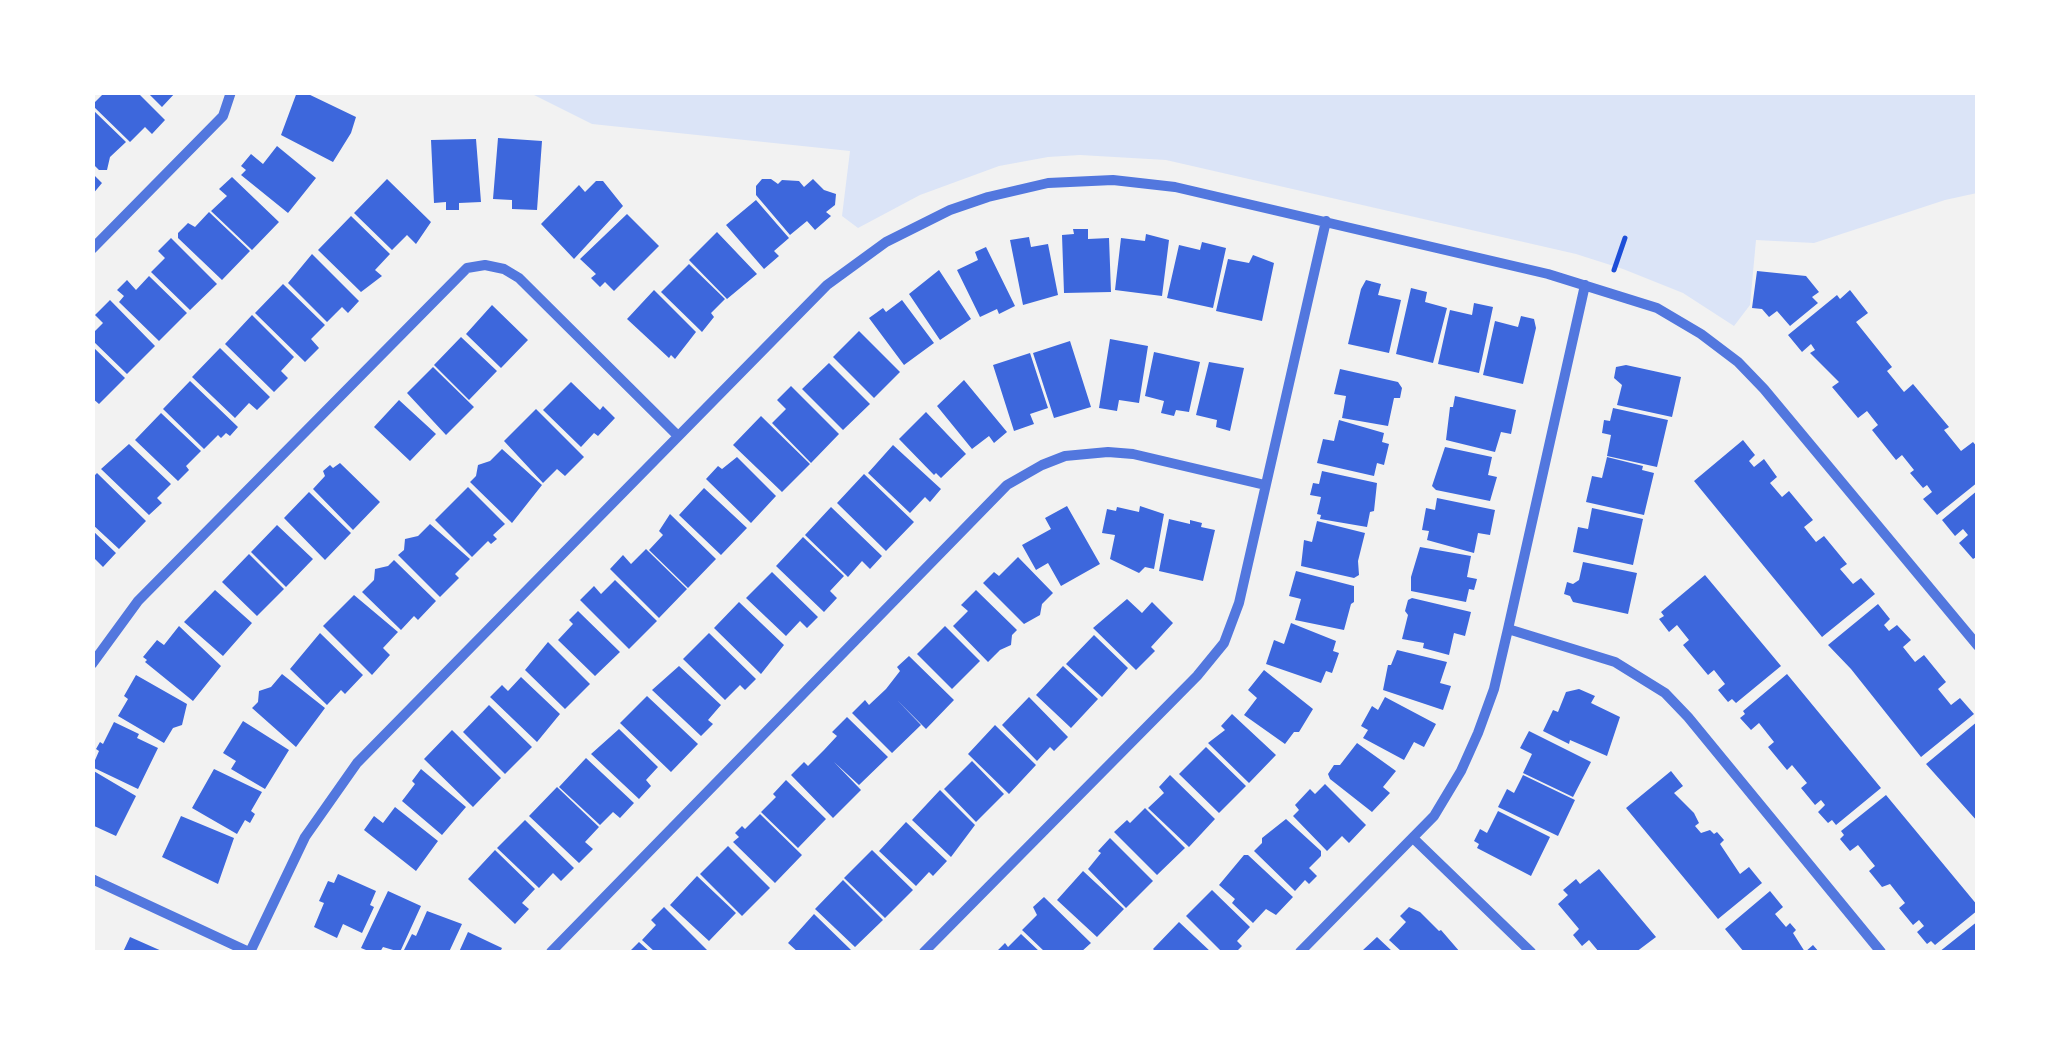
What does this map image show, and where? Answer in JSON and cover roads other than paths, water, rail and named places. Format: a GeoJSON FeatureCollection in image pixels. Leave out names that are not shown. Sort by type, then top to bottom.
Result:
{"type":"FeatureCollection","features":[{"type":"Feature","properties":{"kind":"street"},"geometry":{"type":"LineString","coordinates":[[92,249],[223,116],[232,92]]}},
{"type":"Feature","properties":{"kind":"street"},"geometry":{"type":"LineString","coordinates":[[92,879],[250,952],[305,837],[358,764],[827,285],[920,224],[975,201],[1048,183],[1114,180],[1175,186],[1585,285],[1657,308],[1738,362],[1792,421],[1978,646]]}},
{"type":"Feature","properties":{"kind":"street"},"geometry":{"type":"LineString","coordinates":[[924,952],[1211,661],[1224,643],[1239,603],[1326,221]]}},
{"type":"Feature","properties":{"kind":"street"},"geometry":{"type":"LineString","coordinates":[[92,664],[138,601],[467,268],[485,265],[520,278],[677,435]]}},
{"type":"Feature","properties":{"kind":"street"},"geometry":{"type":"LineString","coordinates":[[1300,952],[1434,816],[1461,771],[1494,689],[1585,285]]}},
{"type":"Feature","properties":{"kind":"street"},"geometry":{"type":"LineString","coordinates":[[551,952],[1006,486],[1065,456],[1108,452],[1134,454],[1265,485]]}},
{"type":"Feature","properties":{"kind":"street"},"geometry":{"type":"LineString","coordinates":[[1508,629],[1615,662],[1665,693],[1882,952]]}},
{"type":"Feature","properties":{"kind":"street"},"geometry":{"type":"LineString","coordinates":[[1413,838],[1530,952]]}}]}
